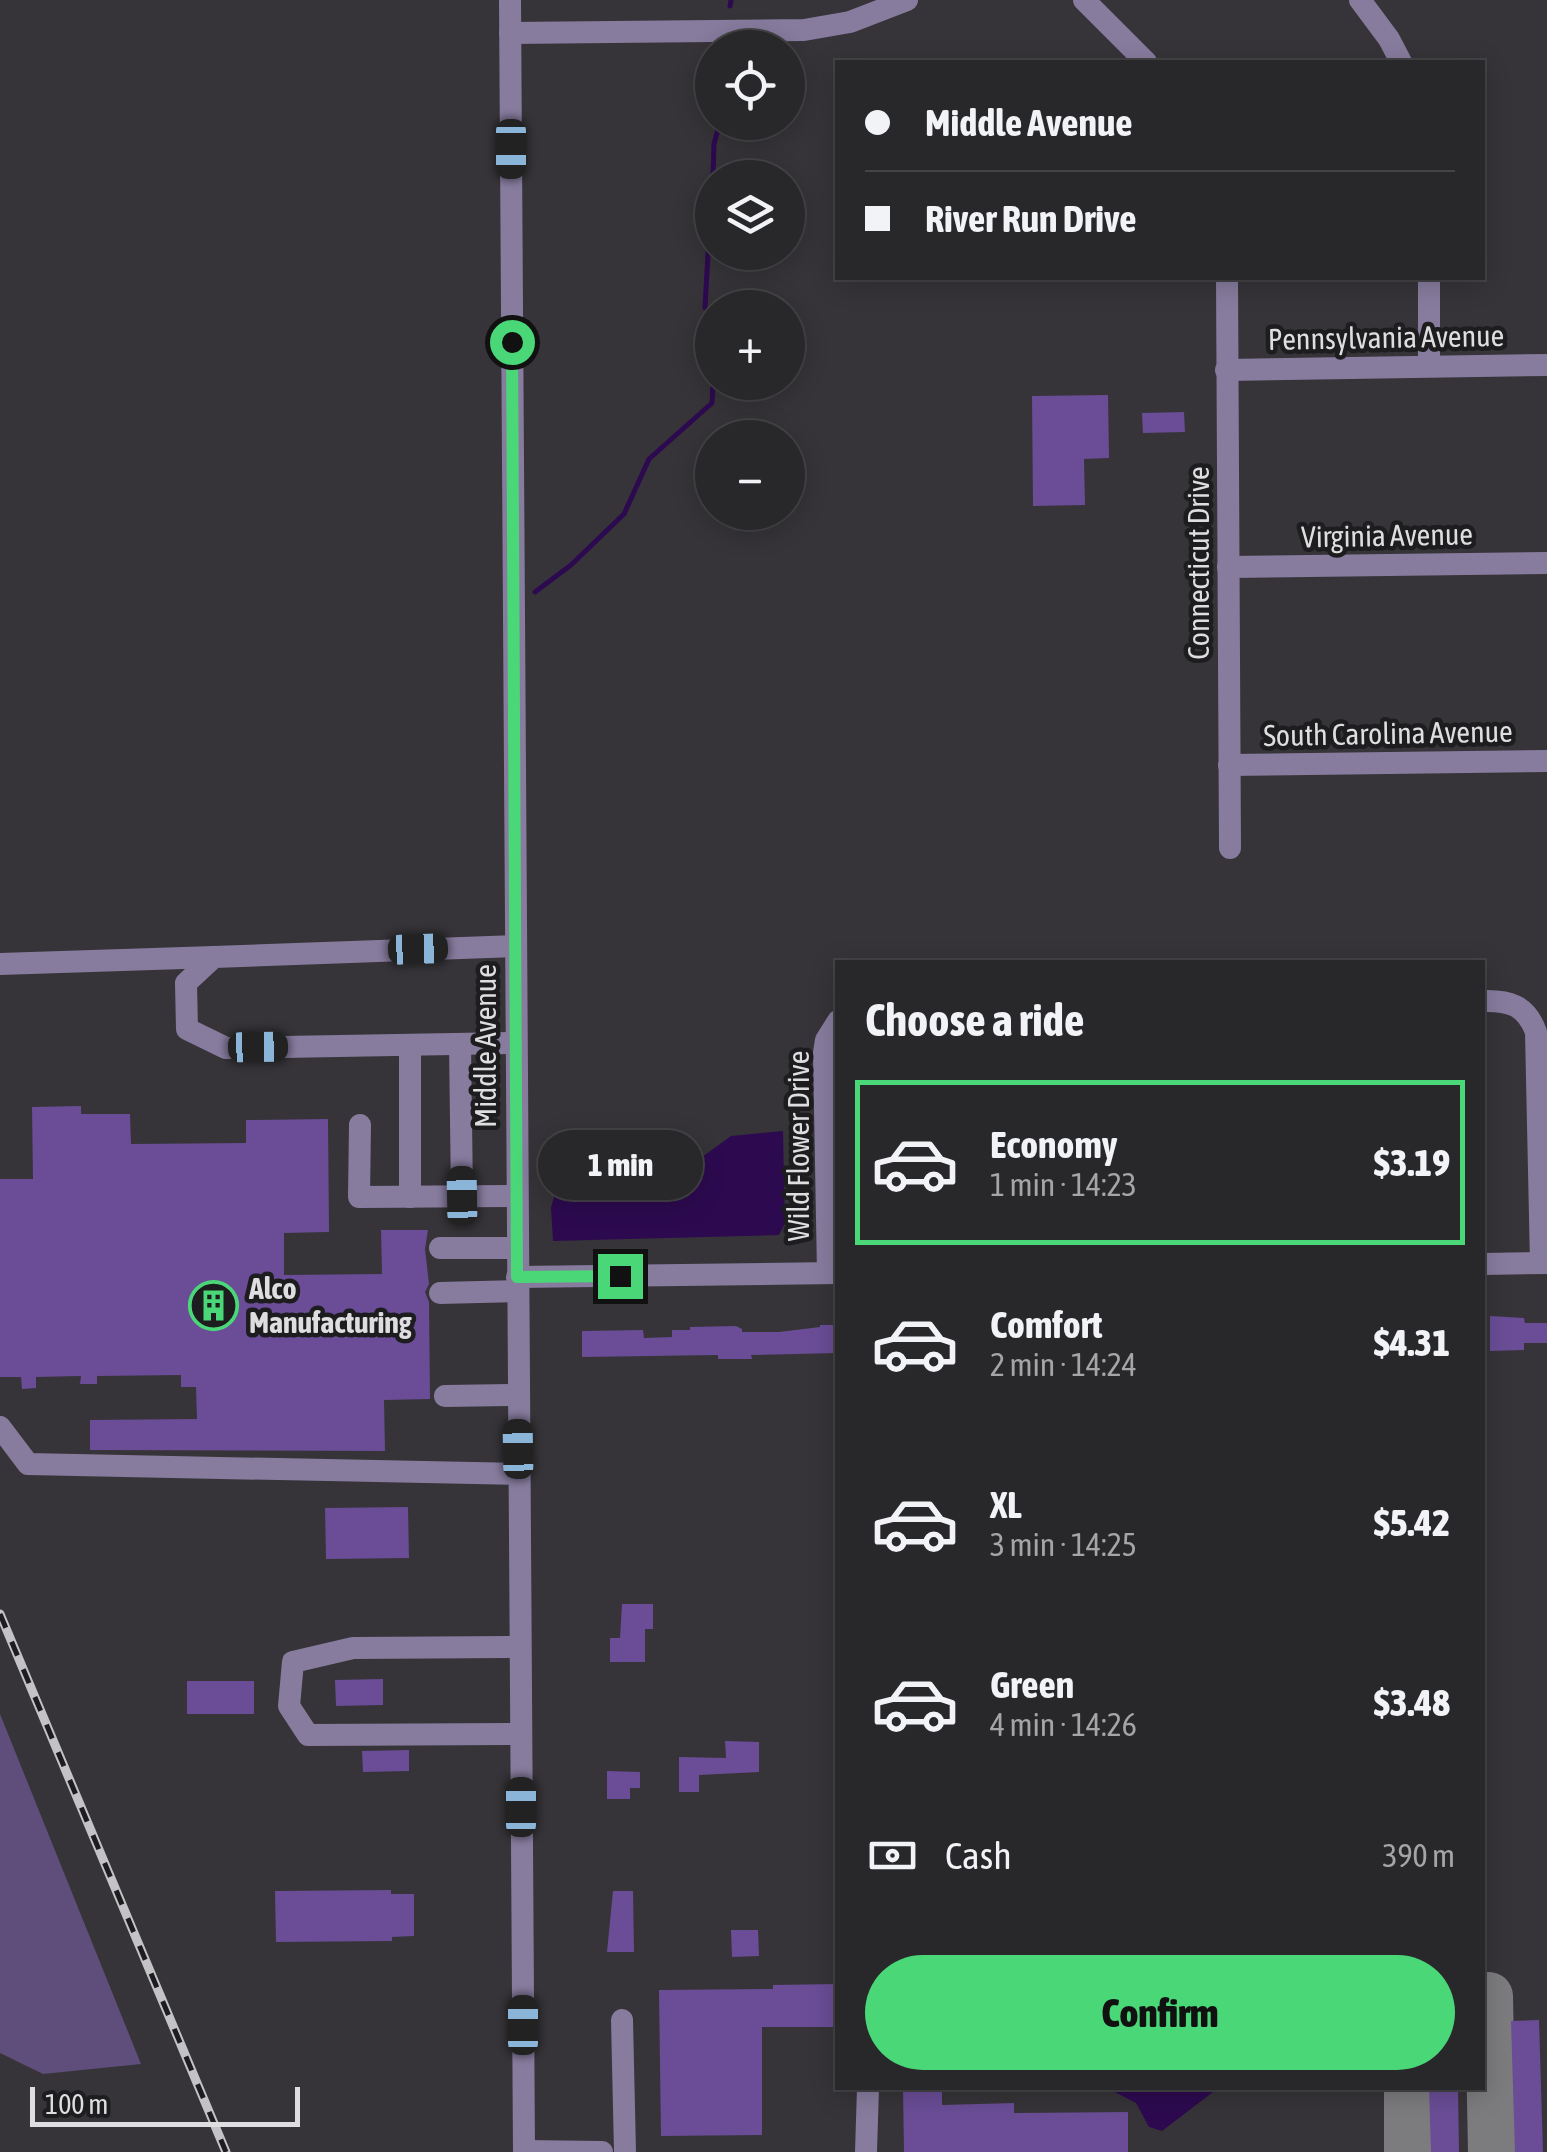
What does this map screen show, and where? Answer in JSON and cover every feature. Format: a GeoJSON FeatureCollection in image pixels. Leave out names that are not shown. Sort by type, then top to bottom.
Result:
{"type":"FeatureCollection","features":[{"type":"Feature","properties":{"kind":"street","name":"Middle Avenue"},"geometry":{"type":"LineString","coordinates":[[510,0],[524,2152]]}},
{"type":"Feature","properties":{"kind":"street"},"geometry":{"type":"LineString","coordinates":[[510,33],[804,30],[850,22],[907,0]]}},
{"type":"Feature","properties":{"kind":"street"},"geometry":{"type":"LineString","coordinates":[[1084,0],[1144,60]]}},
{"type":"Feature","properties":{"kind":"street"},"geometry":{"type":"LineString","coordinates":[[1360,0],[1400,60]]}},
{"type":"Feature","properties":{"kind":"street","name":"Connecticut Drive"},"geometry":{"type":"LineString","coordinates":[[1227,280],[1230,848]]}},
{"type":"Feature","properties":{"kind":"street"},"geometry":{"type":"LineString","coordinates":[[1429,280],[1429,366]]}},
{"type":"Feature","properties":{"kind":"street","name":"Pennsylvania Avenue"},"geometry":{"type":"LineString","coordinates":[[1226,370],[1547,365]]}},
{"type":"Feature","properties":{"kind":"street","name":"Virginia Avenue"},"geometry":{"type":"LineString","coordinates":[[1228,566],[1547,563]]}},
{"type":"Feature","properties":{"kind":"street","name":"South Carolina Avenue"},"geometry":{"type":"LineString","coordinates":[[1229,765],[1547,761]]}},
{"type":"Feature","properties":{"kind":"street"},"geometry":{"type":"LineString","coordinates":[[0,964],[514,946]]}},
{"type":"Feature","properties":{"kind":"street"},"geometry":{"type":"LineString","coordinates":[[214,957],[186,983],[188,1029],[226,1048],[515,1043]]}},
{"type":"Feature","properties":{"kind":"street"},"geometry":{"type":"LineString","coordinates":[[1485,1001],[1508,1000],[1515,1004],[1528,1016],[1536,1032],[1544,1263],[1485,1264]]}},
{"type":"Feature","properties":{"kind":"street","name":"Wild Flower Drive"},"geometry":{"type":"LineString","coordinates":[[833,1273],[824,1053],[826,1040],[835,1026]]}},
{"type":"Feature","properties":{"kind":"street"},"geometry":{"type":"LineString","coordinates":[[460,1044],[462,1196]]}},
{"type":"Feature","properties":{"kind":"street"},"geometry":{"type":"LineString","coordinates":[[410,1045],[410,1197]]}},
{"type":"Feature","properties":{"kind":"street"},"geometry":{"type":"LineString","coordinates":[[360,1126],[359,1197],[516,1196]]}},
{"type":"Feature","properties":{"kind":"street"},"geometry":{"type":"LineString","coordinates":[[440,1248],[517,1248]]}},
{"type":"Feature","properties":{"kind":"street"},"geometry":{"type":"LineString","coordinates":[[440,1292],[517,1284],[833,1273]]}},
{"type":"Feature","properties":{"kind":"street"},"geometry":{"type":"LineString","coordinates":[[445,1396],[518,1395]]}},
{"type":"Feature","properties":{"kind":"street"},"geometry":{"type":"LineString","coordinates":[[0,1427],[28,1464],[518,1474]]}},
{"type":"Feature","properties":{"kind":"street"},"geometry":{"type":"LineString","coordinates":[[520,1647],[354,1648],[293,1662],[290,1706],[308,1735],[520,1734]]}},
{"type":"Feature","properties":{"kind":"street"},"geometry":{"type":"LineString","coordinates":[[622,2020],[625,2152]]}},
{"type":"Feature","properties":{"kind":"street"},"geometry":{"type":"LineString","coordinates":[[866,2152],[868,2090]]}},
{"type":"Feature","properties":{"kind":"street"},"geometry":{"type":"LineString","coordinates":[[524,2152],[602,2152]]}},
{"type":"Feature","properties":{"kind":"shaded area"},"geometry":{"type":"Polygon","coordinates":[[[783,1131],[785,1223],[779,1235],[553,1241],[551,1208],[556,1189],[588,1185],[642,1167],[698,1160],[731,1136],[783,1131]]]}},
{"type":"Feature","properties":{"kind":"shaded area"},"geometry":{"type":"Polygon","coordinates":[[[0,1714],[141,2064],[43,2074],[0,2053],[0,1714]]]}},
{"type":"Feature","properties":{"kind":"shaded area"},"geometry":{"type":"Polygon","coordinates":[[[1111,2090],[1229,2090],[1213,2092],[1162,2131],[1149,2127],[1136,2103],[1111,2090]]]}},
{"type":"Feature","properties":{"kind":"building"},"geometry":{"type":"Polygon","coordinates":[[[1108,395],[1109,458],[1084,459],[1085,505],[1033,506],[1032,396],[1108,395]]]}},
{"type":"Feature","properties":{"kind":"building"},"geometry":{"type":"Polygon","coordinates":[[[1184,412],[1185,432],[1143,433],[1142,413],[1184,412]]]}},
{"type":"Feature","properties":{"kind":"building","name":"Alco Manufacturing"},"geometry":{"type":"Polygon","coordinates":[[[81,1106],[81,1114],[130,1114],[131,1144],[246,1143],[246,1120],[328,1119],[329,1232],[284,1233],[284,1275],[382,1274],[381,1230],[428,1230],[425,1249],[429,1284],[425,1292],[429,1302],[430,1399],[384,1400],[385,1451],[90,1450],[90,1420],[197,1419],[196,1387],[181,1387],[181,1375],[97,1376],[97,1384],[80,1384],[81,1376],[36,1377],[36,1388],[22,1389],[21,1377],[0,1377],[0,1179],[33,1179],[32,1107],[81,1106]]]}},
{"type":"Feature","properties":{"kind":"building"},"geometry":{"type":"Polygon","coordinates":[[[1490,1316],[1547,1323],[1547,1343],[1524,1343],[1524,1350],[1490,1351],[1490,1316]]]}},
{"type":"Feature","properties":{"kind":"building"},"geometry":{"type":"Polygon","coordinates":[[[835,1325],[835,1353],[751,1355],[752,1359],[718,1359],[718,1355],[582,1357],[582,1331],[643,1330],[644,1338],[672,1337],[672,1330],[690,1327],[736,1326],[742,1332],[779,1332],[835,1325]]]}},
{"type":"Feature","properties":{"kind":"building"},"geometry":{"type":"Polygon","coordinates":[[[408,1507],[409,1558],[326,1559],[325,1508],[408,1507]]]}},
{"type":"Feature","properties":{"kind":"building"},"geometry":{"type":"Polygon","coordinates":[[[622,1604],[653,1604],[653,1629],[645,1629],[645,1662],[610,1662],[610,1638],[620,1638],[622,1604]]]}},
{"type":"Feature","properties":{"kind":"building"},"geometry":{"type":"Polygon","coordinates":[[[383,1679],[383,1705],[336,1706],[335,1680],[383,1679]]]}},
{"type":"Feature","properties":{"kind":"building"},"geometry":{"type":"Polygon","coordinates":[[[187,1681],[254,1681],[254,1714],[187,1714],[187,1681]]]}},
{"type":"Feature","properties":{"kind":"building"},"geometry":{"type":"Polygon","coordinates":[[[725,1741],[759,1742],[759,1772],[699,1775],[699,1792],[679,1792],[679,1757],[726,1758],[725,1741]]]}},
{"type":"Feature","properties":{"kind":"building"},"geometry":{"type":"Polygon","coordinates":[[[409,1750],[409,1771],[363,1772],[362,1751],[409,1750]]]}},
{"type":"Feature","properties":{"kind":"building"},"geometry":{"type":"Polygon","coordinates":[[[607,1771],[640,1772],[640,1788],[630,1788],[630,1799],[607,1799],[607,1771]]]}},
{"type":"Feature","properties":{"kind":"building"},"geometry":{"type":"Polygon","coordinates":[[[391,1890],[391,1894],[414,1894],[414,1936],[392,1937],[392,1941],[276,1942],[275,1891],[391,1890]]]}},
{"type":"Feature","properties":{"kind":"building"},"geometry":{"type":"Polygon","coordinates":[[[613,1891],[633,1891],[634,1952],[607,1952],[613,1891]]]}},
{"type":"Feature","properties":{"kind":"building"},"geometry":{"type":"Polygon","coordinates":[[[731,1930],[758,1930],[759,1956],[732,1957],[731,1930]]]}},
{"type":"Feature","properties":{"kind":"building"},"geometry":{"type":"Polygon","coordinates":[[[835,1984],[835,2027],[762,2027],[762,2135],[661,2136],[659,1990],[773,1989],[773,1985],[835,1984]]]}},
{"type":"Feature","properties":{"kind":"building"},"geometry":{"type":"Polygon","coordinates":[[[1539,2020],[1543,2152],[1515,2152],[1511,2021],[1539,2020]]]}},
{"type":"Feature","properties":{"kind":"building"},"geometry":{"type":"Polygon","coordinates":[[[903,2090],[942,2090],[942,2105],[1014,2103],[1014,2113],[1128,2112],[1128,2152],[904,2152],[903,2090]]]}},
{"type":"Feature","properties":{"kind":"building"},"geometry":{"type":"Polygon","coordinates":[[[1429,2090],[1458,2090],[1459,2152],[1431,2152],[1429,2090]]]}},
{"type":"Feature","properties":{"kind":"waterway"},"geometry":{"type":"LineString","coordinates":[[730,6],[731,0]]}},
{"type":"Feature","properties":{"kind":"waterway"},"geometry":{"type":"LineString","coordinates":[[714,160],[715,140]]}},
{"type":"Feature","properties":{"kind":"waterway"},"geometry":{"type":"LineString","coordinates":[[706,290],[707,270]]}},
{"type":"Feature","properties":{"kind":"waterway"},"geometry":{"type":"LineString","coordinates":[[535,592],[571,565],[624,514],[649,459],[712,400]]}},
{"type":"Feature","properties":{"kind":"taxiway"},"geometry":{"type":"LineString","coordinates":[[1489,1996],[1492,2152]]}},
{"type":"Feature","properties":{"kind":"taxiway"},"geometry":{"type":"LineString","coordinates":[[1408,2090],[1408,2152]]}},
{"type":"Feature","properties":{"kind":"railway"},"geometry":{"type":"LineString","coordinates":[[0,1614],[226,2152]]}},
{"type":"Feature","properties":{"kind":"place","name":"Alco Manufacturing"},"geometry":{"type":"Point","coordinates":[214,1305]}},
{"type":"Feature","properties":{"kind":"route"},"geometry":{"type":"LineString","coordinates":[[512,342],[517,1277],[620,1276]]}}]}
